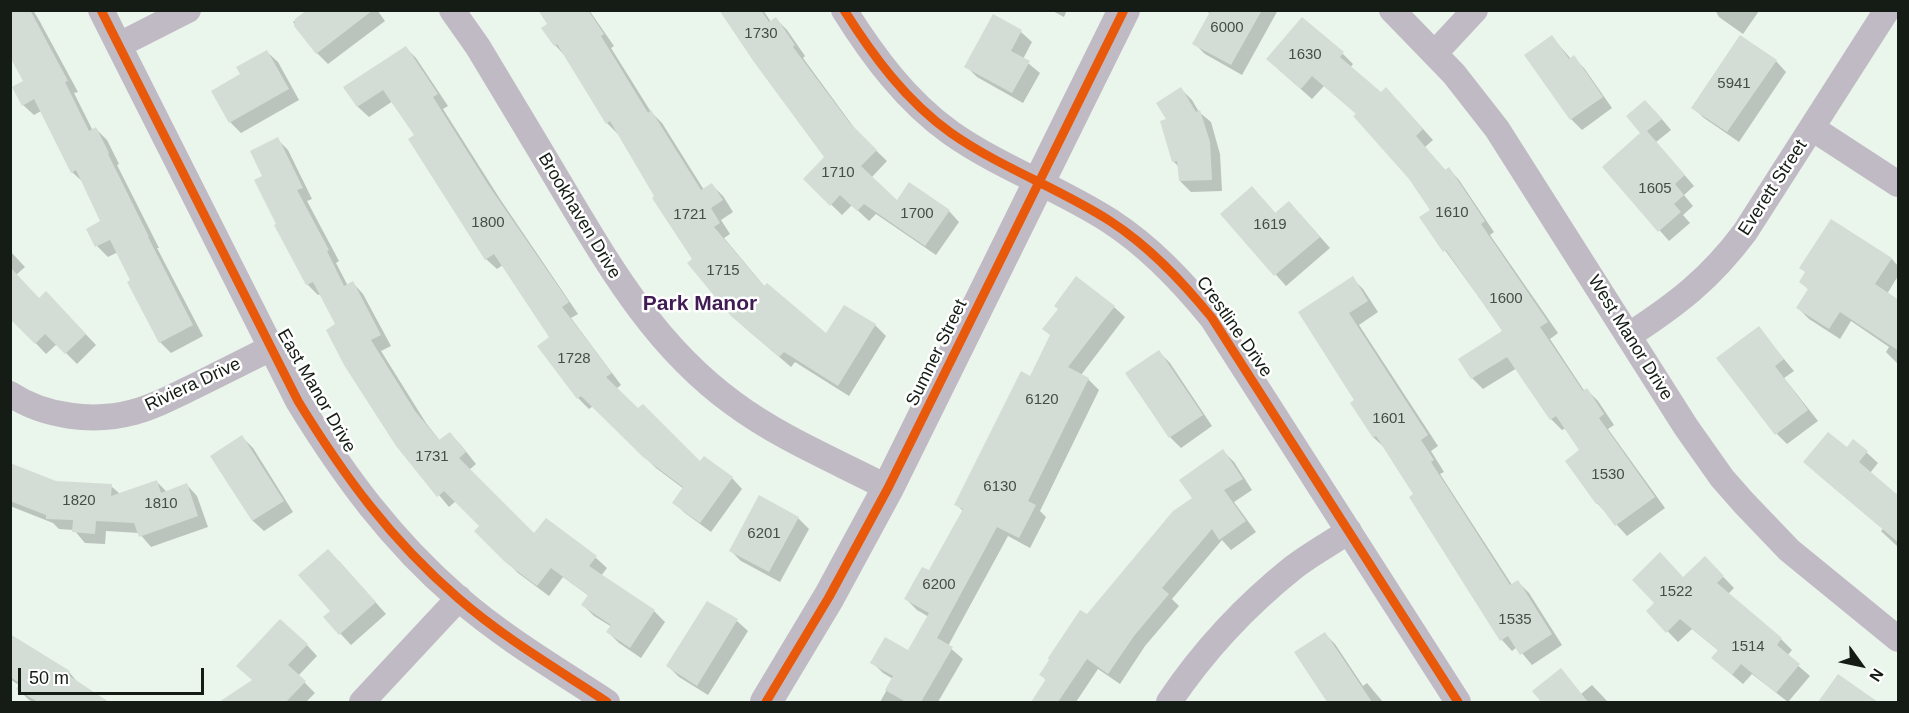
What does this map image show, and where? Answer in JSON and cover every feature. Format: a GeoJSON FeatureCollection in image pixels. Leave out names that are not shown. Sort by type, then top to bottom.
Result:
{"type":"FeatureCollection","features":[{"type":"Feature","properties":{"kind":"street","name":"East Manor Drive"},"geometry":{"type":"LineString","coordinates":[[101,10],[298,401],[330,454],[368,505],[415,558],[459,598],[504,634],[608,702]]}},
{"type":"Feature","properties":{"kind":"street"},"geometry":{"type":"LineString","coordinates":[[119,45],[188,10]]}},
{"type":"Feature","properties":{"kind":"street","name":"Brookhaven Drive"},"geometry":{"type":"LineString","coordinates":[[452,10],[478,47],[619,282],[652,327],[690,367],[732,403],[779,433],[888,488]]}},
{"type":"Feature","properties":{"kind":"street","name":"Crestline Drive"},"geometry":{"type":"LineString","coordinates":[[844,10],[883,68],[914,102],[950,132],[988,157],[1110,221],[1148,249],[1182,282],[1212,318],[1458,702]]}},
{"type":"Feature","properties":{"kind":"street","name":"Sumner Street"},"geometry":{"type":"LineString","coordinates":[[766,702],[829,597],[888,488],[1124,10]]}},
{"type":"Feature","properties":{"kind":"street","name":"West Manor Drive"},"geometry":{"type":"LineString","coordinates":[[1392,10],[1436,53],[1497,129],[1686,427],[1722,478],[1789,550],[1814,573],[1856,602],[1899,639]]}},
{"type":"Feature","properties":{"kind":"street"},"geometry":{"type":"LineString","coordinates":[[1436,53],[1475,10]]}},
{"type":"Feature","properties":{"kind":"street","name":"Everett Street"},"geometry":{"type":"LineString","coordinates":[[1628,336],[1668,310],[1702,283],[1745,232],[1887,10]]}},
{"type":"Feature","properties":{"kind":"street"},"geometry":{"type":"LineString","coordinates":[[1812,128],[1899,184]]}},
{"type":"Feature","properties":{"kind":"street","name":"Riviera Drive"},"geometry":{"type":"LineString","coordinates":[[10,394],[41,409],[72,417],[103,418],[133,413],[155,405],[271,348]]}},
{"type":"Feature","properties":{"kind":"street"},"geometry":{"type":"LineString","coordinates":[[1169,702],[1213,643],[1250,604],[1296,565],[1349,531]]}},
{"type":"Feature","properties":{"kind":"street"},"geometry":{"type":"LineString","coordinates":[[362,702],[459,598]]}},
{"type":"Feature","properties":{"kind":"building"},"geometry":{"type":"Polygon","coordinates":[[[10,10],[30,10],[68,81],[65,82],[89,131],[96,127],[193,325],[159,343],[127,282],[130,280],[110,240],[95,247],[86,229],[100,221],[76,170],[71,173],[34,99],[22,106],[12,87],[23,81],[10,57],[10,10]]]}},
{"type":"Feature","properties":{"kind":"building"},"geometry":{"type":"Polygon","coordinates":[[[307,10],[373,10],[316,54],[294,26],[295,19],[307,10]]]}},
{"type":"Feature","properties":{"kind":"building"},"geometry":{"type":"Polygon","coordinates":[[[538,10],[588,10],[604,34],[601,36],[648,113],[651,110],[701,190],[712,183],[723,200],[711,208],[720,223],[714,227],[764,286],[767,283],[826,333],[844,305],[876,324],[838,386],[784,352],[779,357],[731,316],[687,263],[692,259],[652,198],[654,196],[610,121],[606,124],[557,44],[554,46],[541,28],[547,24],[538,10]]]}},
{"type":"Feature","properties":{"kind":"building"},"geometry":{"type":"Polygon","coordinates":[[[719,10],[761,10],[769,22],[776,17],[795,45],[793,47],[849,122],[877,150],[861,166],[897,200],[909,182],[950,210],[925,246],[864,204],[857,211],[840,195],[830,206],[803,179],[824,157],[719,10]]]}},
{"type":"Feature","properties":{"kind":"building"},"geometry":{"type":"Polygon","coordinates":[[[1211,10],[1262,10],[1231,65],[1192,44],[1211,10]]]}},
{"type":"Feature","properties":{"kind":"building"},"geometry":{"type":"Polygon","coordinates":[[[993,14],[1022,30],[1011,51],[1030,61],[1012,93],[964,67],[993,14]]]}},
{"type":"Feature","properties":{"kind":"building"},"geometry":{"type":"Polygon","coordinates":[[[1302,17],[1344,52],[1340,57],[1381,92],[1386,87],[1423,129],[1416,136],[1445,170],[1449,167],[1485,221],[1481,224],[1548,322],[1540,327],[1583,391],[1587,388],[1604,414],[1599,418],[1655,497],[1615,526],[1565,461],[1579,450],[1556,416],[1550,420],[1507,357],[1471,379],[1458,359],[1502,331],[1446,250],[1443,252],[1419,217],[1430,210],[1409,179],[1353,116],[1356,114],[1312,76],[1301,89],[1266,59],[1302,17]]]}},
{"type":"Feature","properties":{"kind":"building"},"geometry":{"type":"Polygon","coordinates":[[[1552,35],[1569,59],[1574,55],[1603,97],[1570,120],[1524,55],[1552,35]]]}},
{"type":"Feature","properties":{"kind":"building"},"geometry":{"type":"Polygon","coordinates":[[[1740,35],[1777,60],[1727,132],[1691,108],[1740,35]]]}},
{"type":"Feature","properties":{"kind":"building"},"geometry":{"type":"Polygon","coordinates":[[[406,46],[438,94],[433,97],[489,186],[569,302],[562,307],[612,373],[606,377],[638,408],[643,404],[700,461],[704,456],[733,477],[700,523],[672,503],[683,487],[643,457],[581,396],[577,399],[537,346],[549,337],[494,254],[485,260],[408,139],[414,135],[383,90],[357,107],[343,87],[406,46]]]}},
{"type":"Feature","properties":{"kind":"building"},"geometry":{"type":"Polygon","coordinates":[[[267,50],[289,89],[229,123],[211,91],[240,74],[236,67],[267,50]]]}},
{"type":"Feature","properties":{"kind":"building"},"geometry":{"type":"Polygon","coordinates":[[[1181,87],[1196,112],[1200,110],[1210,142],[1212,180],[1179,181],[1177,161],[1172,162],[1160,121],[1166,119],[1156,103],[1181,87]]]}},
{"type":"Feature","properties":{"kind":"building"},"geometry":{"type":"Polygon","coordinates":[[[1645,100],[1662,119],[1647,131],[1685,175],[1675,184],[1684,195],[1674,204],[1681,212],[1658,232],[1602,167],[1640,133],[1626,116],[1645,100]]]}},
{"type":"Feature","properties":{"kind":"building"},"geometry":{"type":"Polygon","coordinates":[[[278,137],[303,188],[297,190],[329,250],[327,251],[344,286],[353,281],[381,335],[371,340],[415,411],[439,440],[450,432],[466,452],[459,458],[534,533],[546,518],[597,556],[589,566],[655,610],[630,648],[606,632],[611,625],[581,605],[588,595],[551,568],[537,586],[505,562],[474,531],[479,526],[444,491],[437,497],[396,446],[344,365],[326,330],[335,324],[313,282],[306,285],[274,225],[276,224],[254,180],[262,176],[250,151],[278,137]]]}},
{"type":"Feature","properties":{"kind":"building"},"geometry":{"type":"Polygon","coordinates":[[[1252,186],[1275,213],[1289,201],[1320,237],[1274,276],[1220,214],[1252,186]]]}},
{"type":"Feature","properties":{"kind":"building"},"geometry":{"type":"Polygon","coordinates":[[[1831,219],[1892,258],[1875,284],[1899,300],[1899,351],[1840,312],[1829,329],[1796,308],[1808,289],[1799,282],[1805,272],[1799,268],[1831,219]]]}},
{"type":"Feature","properties":{"kind":"building"},"geometry":{"type":"Polygon","coordinates":[[[10,267],[39,298],[46,291],[86,334],[65,354],[45,334],[35,344],[10,319],[10,267]]]}},
{"type":"Feature","properties":{"kind":"building"},"geometry":{"type":"Polygon","coordinates":[[[1076,276],[1115,306],[1068,367],[1089,378],[1028,501],[1036,505],[1019,538],[997,527],[937,638],[953,647],[921,702],[906,702],[885,690],[893,676],[870,663],[885,637],[908,650],[929,613],[904,599],[922,567],[929,570],[963,509],[954,505],[1021,371],[1030,376],[1050,335],[1042,329],[1058,309],[1054,306],[1076,276]]]}},
{"type":"Feature","properties":{"kind":"building"},"geometry":{"type":"Polygon","coordinates":[[[1353,276],[1368,301],[1349,313],[1428,435],[1421,440],[1434,460],[1431,462],[1510,585],[1518,580],[1552,634],[1520,655],[1508,636],[1500,641],[1409,497],[1413,494],[1376,436],[1373,438],[1350,403],[1354,400],[1298,312],[1353,276]]]}},
{"type":"Feature","properties":{"kind":"building"},"geometry":{"type":"Polygon","coordinates":[[[1759,326],[1784,359],[1775,366],[1808,410],[1775,435],[1716,358],[1759,326]]]}},
{"type":"Feature","properties":{"kind":"building"},"geometry":{"type":"Polygon","coordinates":[[[1159,350],[1203,415],[1169,438],[1125,373],[1159,350]]]}},
{"type":"Feature","properties":{"kind":"building"},"geometry":{"type":"Polygon","coordinates":[[[1828,432],[1847,447],[1853,439],[1868,451],[1859,462],[1899,496],[1899,543],[1803,462],[1828,432]]]}},
{"type":"Feature","properties":{"kind":"building"},"geometry":{"type":"Polygon","coordinates":[[[242,435],[284,501],[252,521],[210,456],[242,435]]]}},
{"type":"Feature","properties":{"kind":"building"},"geometry":{"type":"Polygon","coordinates":[[[1223,449],[1243,479],[1224,490],[1246,521],[1219,540],[1212,529],[1162,588],[1169,594],[1134,636],[1108,674],[1087,659],[1058,702],[1031,702],[1046,679],[1039,675],[1049,660],[1048,658],[1080,610],[1087,614],[1173,511],[1192,498],[1179,480],[1223,449]]]}},
{"type":"Feature","properties":{"kind":"building"},"geometry":{"type":"Polygon","coordinates":[[[10,463],[56,481],[112,484],[111,496],[157,480],[161,493],[187,483],[198,516],[139,537],[134,523],[96,521],[95,534],[72,532],[73,520],[46,519],[46,515],[10,501],[10,463]]]}},
{"type":"Feature","properties":{"kind":"building"},"geometry":{"type":"Polygon","coordinates":[[[759,495],[799,517],[769,572],[729,551],[759,495]]]}},
{"type":"Feature","properties":{"kind":"building"},"geometry":{"type":"Polygon","coordinates":[[[328,549],[376,602],[339,635],[323,617],[330,611],[298,575],[328,549]]]}},
{"type":"Feature","properties":{"kind":"building"},"geometry":{"type":"Polygon","coordinates":[[[1660,552],[1683,577],[1705,556],[1724,576],[1717,583],[1782,638],[1777,645],[1800,664],[1776,693],[1741,664],[1732,675],[1711,658],[1718,650],[1680,619],[1666,633],[1646,611],[1654,603],[1632,580],[1660,552]]]}},
{"type":"Feature","properties":{"kind":"building"},"geometry":{"type":"Polygon","coordinates":[[[707,601],[738,619],[697,686],[666,666],[707,601]]]}},
{"type":"Feature","properties":{"kind":"building"},"geometry":{"type":"Polygon","coordinates":[[[280,619],[308,644],[288,665],[306,681],[286,702],[219,702],[252,680],[236,666],[280,619]]]}},
{"type":"Feature","properties":{"kind":"building"},"geometry":{"type":"Polygon","coordinates":[[[1325,632],[1372,702],[1327,702],[1294,652],[1325,632]]]}},
{"type":"Feature","properties":{"kind":"building"},"geometry":{"type":"Polygon","coordinates":[[[10,634],[70,671],[68,675],[109,702],[38,702],[16,689],[20,683],[10,677],[10,634]]]}},
{"type":"Feature","properties":{"kind":"building"},"geometry":{"type":"Polygon","coordinates":[[[1561,668],[1588,702],[1541,702],[1532,691],[1561,668]]]}},
{"type":"Feature","properties":{"kind":"building"},"geometry":{"type":"Polygon","coordinates":[[[1838,674],[1878,702],[1818,702],[1838,674]]]}},
{"type":"Feature","properties":{"kind":"cycle path"},"geometry":{"type":"LineString","coordinates":[[101,10],[298,401],[351,481],[411,553],[458,598],[512,640],[607,702]]}},
{"type":"Feature","properties":{"kind":"cycle path"},"geometry":{"type":"LineString","coordinates":[[844,10],[891,77],[919,107],[970,145],[1091,209],[1125,231],[1165,265],[1189,291],[1212,318],[1458,702]]}},
{"type":"Feature","properties":{"kind":"cycle path"},"geometry":{"type":"LineString","coordinates":[[766,702],[829,597],[888,488],[1124,10]]}},
{"type":"Feature","properties":{"kind":"district","name":"Park Manor"},"geometry":{"type":"Point","coordinates":[700,304]}}]}
